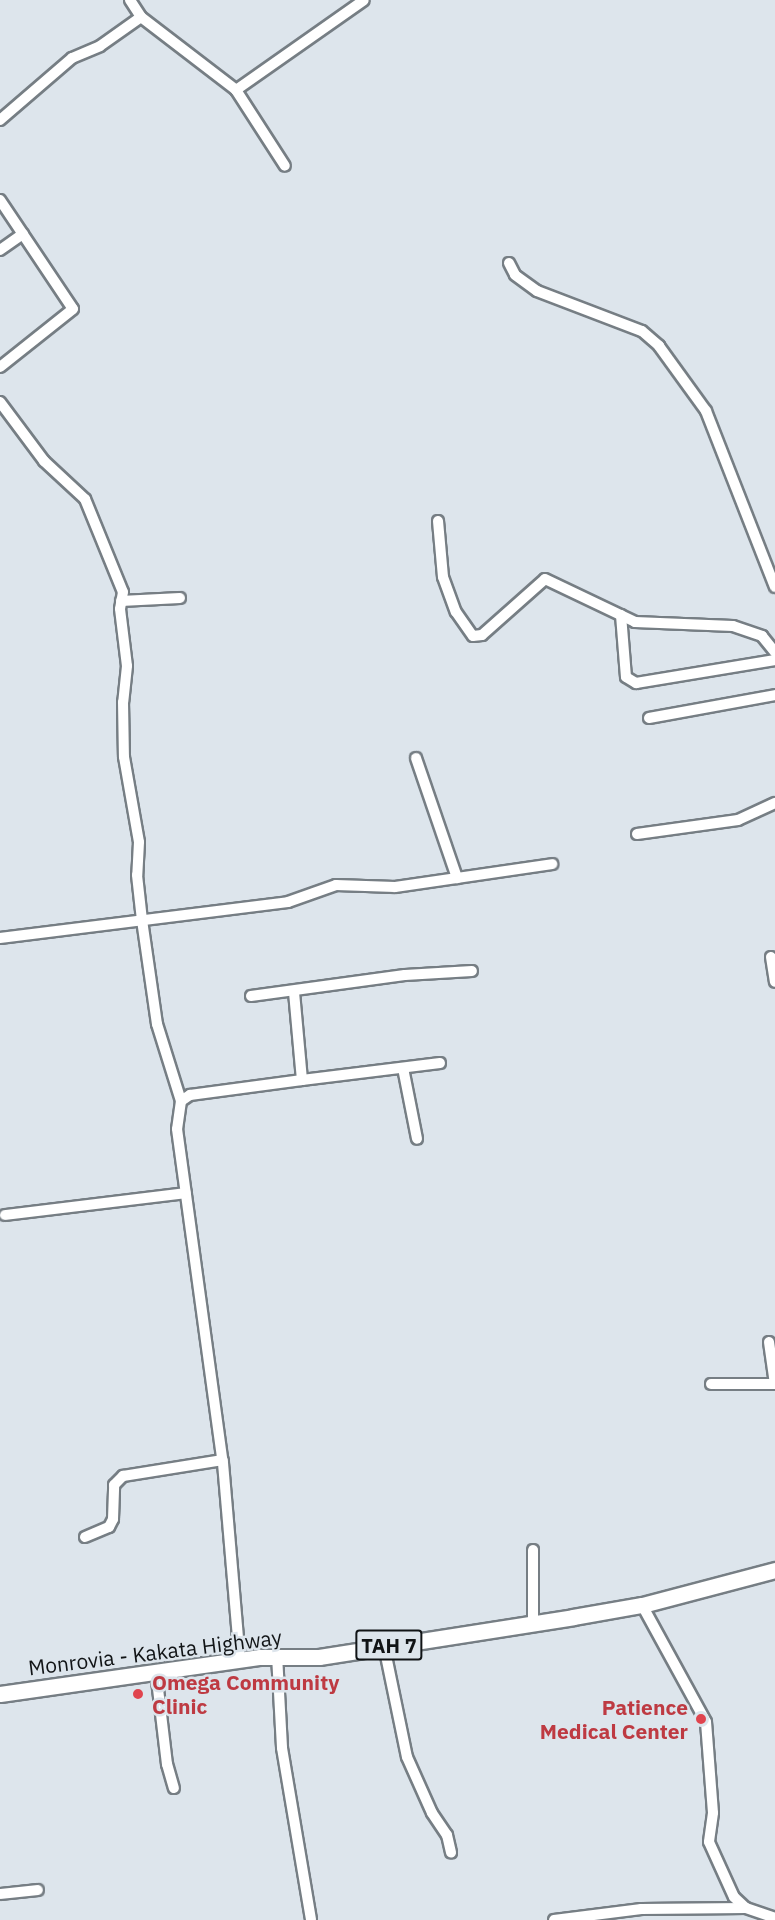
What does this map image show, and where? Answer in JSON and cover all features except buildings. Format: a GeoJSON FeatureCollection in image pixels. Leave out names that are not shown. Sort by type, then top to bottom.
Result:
{"type":"FeatureCollection","features":[{"type":"Feature","properties":{"kind":"highway","name":"Monrovia - Kakata Highway"},"geometry":{"type":"LineString","coordinates":[[0,1694],[277,1655],[319,1657],[533,1623],[642,1605],[775,1570]]}},
{"type":"Feature","properties":{"kind":"street"},"geometry":{"type":"LineString","coordinates":[[130,0],[141,17],[237,90],[285,166]]}},
{"type":"Feature","properties":{"kind":"street"},"geometry":{"type":"LineString","coordinates":[[237,90],[364,0]]}},
{"type":"Feature","properties":{"kind":"street"},"geometry":{"type":"LineString","coordinates":[[0,120],[64,64],[100,46],[141,17]]}},
{"type":"Feature","properties":{"kind":"street"},"geometry":{"type":"LineString","coordinates":[[0,200],[72,309],[0,367]]}},
{"type":"Feature","properties":{"kind":"street"},"geometry":{"type":"LineString","coordinates":[[0,250],[23,234]]}},
{"type":"Feature","properties":{"kind":"street"},"geometry":{"type":"LineString","coordinates":[[509,263],[515,275],[537,291],[642,331],[659,346],[706,411],[775,587]]}},
{"type":"Feature","properties":{"kind":"street"},"geometry":{"type":"LineString","coordinates":[[0,402],[44,461],[85,499],[118,577],[127,666],[123,702],[124,757],[140,842],[137,875],[142,920],[157,1024],[181,1101],[177,1129],[223,1460],[240,1660]]}},
{"type":"Feature","properties":{"kind":"street"},"geometry":{"type":"LineString","coordinates":[[438,520],[443,576],[456,612],[473,636],[482,635],[545,579],[635,622],[733,626],[762,636],[775,652]]}},
{"type":"Feature","properties":{"kind":"street"},"geometry":{"type":"LineString","coordinates":[[121,601],[180,598]]}},
{"type":"Feature","properties":{"kind":"street"},"geometry":{"type":"LineString","coordinates":[[621,615],[626,676],[636,683],[775,660]]}},
{"type":"Feature","properties":{"kind":"street"},"geometry":{"type":"LineString","coordinates":[[649,718],[775,695]]}},
{"type":"Feature","properties":{"kind":"street"},"geometry":{"type":"LineString","coordinates":[[416,758],[457,878]]}},
{"type":"Feature","properties":{"kind":"street"},"geometry":{"type":"LineString","coordinates":[[637,834],[738,820],[775,803]]}},
{"type":"Feature","properties":{"kind":"street"},"geometry":{"type":"LineString","coordinates":[[0,938],[288,902],[336,885],[395,887],[552,864]]}},
{"type":"Feature","properties":{"kind":"street"},"geometry":{"type":"LineString","coordinates":[[771,957],[775,982]]}},
{"type":"Feature","properties":{"kind":"street"},"geometry":{"type":"LineString","coordinates":[[251,996],[294,992],[405,975],[472,971]]}},
{"type":"Feature","properties":{"kind":"street"},"geometry":{"type":"LineString","coordinates":[[294,992],[302,1080]]}},
{"type":"Feature","properties":{"kind":"street"},"geometry":{"type":"LineString","coordinates":[[181,1101],[190,1095],[440,1063]]}},
{"type":"Feature","properties":{"kind":"street"},"geometry":{"type":"LineString","coordinates":[[403,1068],[417,1139]]}},
{"type":"Feature","properties":{"kind":"street"},"geometry":{"type":"LineString","coordinates":[[5,1215],[186,1193]]}},
{"type":"Feature","properties":{"kind":"street"},"geometry":{"type":"LineString","coordinates":[[711,1384],[775,1384],[769,1342]]}},
{"type":"Feature","properties":{"kind":"street"},"geometry":{"type":"LineString","coordinates":[[85,1538],[109,1527],[113,1519],[114,1485],[123,1476],[223,1460]]}},
{"type":"Feature","properties":{"kind":"street"},"geometry":{"type":"LineString","coordinates":[[533,1550],[533,1623]]}},
{"type":"Feature","properties":{"kind":"street"},"geometry":{"type":"LineString","coordinates":[[642,1605],[706,1722],[713,1813],[709,1842],[734,1897],[746,1908]]}},
{"type":"Feature","properties":{"kind":"street"},"geometry":{"type":"LineString","coordinates":[[384,1646],[407,1757],[432,1813],[447,1835],[451,1853]]}},
{"type":"Feature","properties":{"kind":"street"},"geometry":{"type":"LineString","coordinates":[[277,1655],[282,1748],[311,1920]]}},
{"type":"Feature","properties":{"kind":"street"},"geometry":{"type":"LineString","coordinates":[[156,1672],[167,1764],[174,1788]]}},
{"type":"Feature","properties":{"kind":"street"},"geometry":{"type":"LineString","coordinates":[[0,1894],[38,1890]]}},
{"type":"Feature","properties":{"kind":"street"},"geometry":{"type":"LineString","coordinates":[[554,1920],[641,1909],[746,1908],[775,1918]]}},
{"type":"Feature","properties":{"kind":"place","name":"Omega Community Clinic"},"geometry":{"type":"Point","coordinates":[138,1694]}},
{"type":"Feature","properties":{"kind":"place","name":"Patience Medical Center"},"geometry":{"type":"Point","coordinates":[701,1719]}}]}
